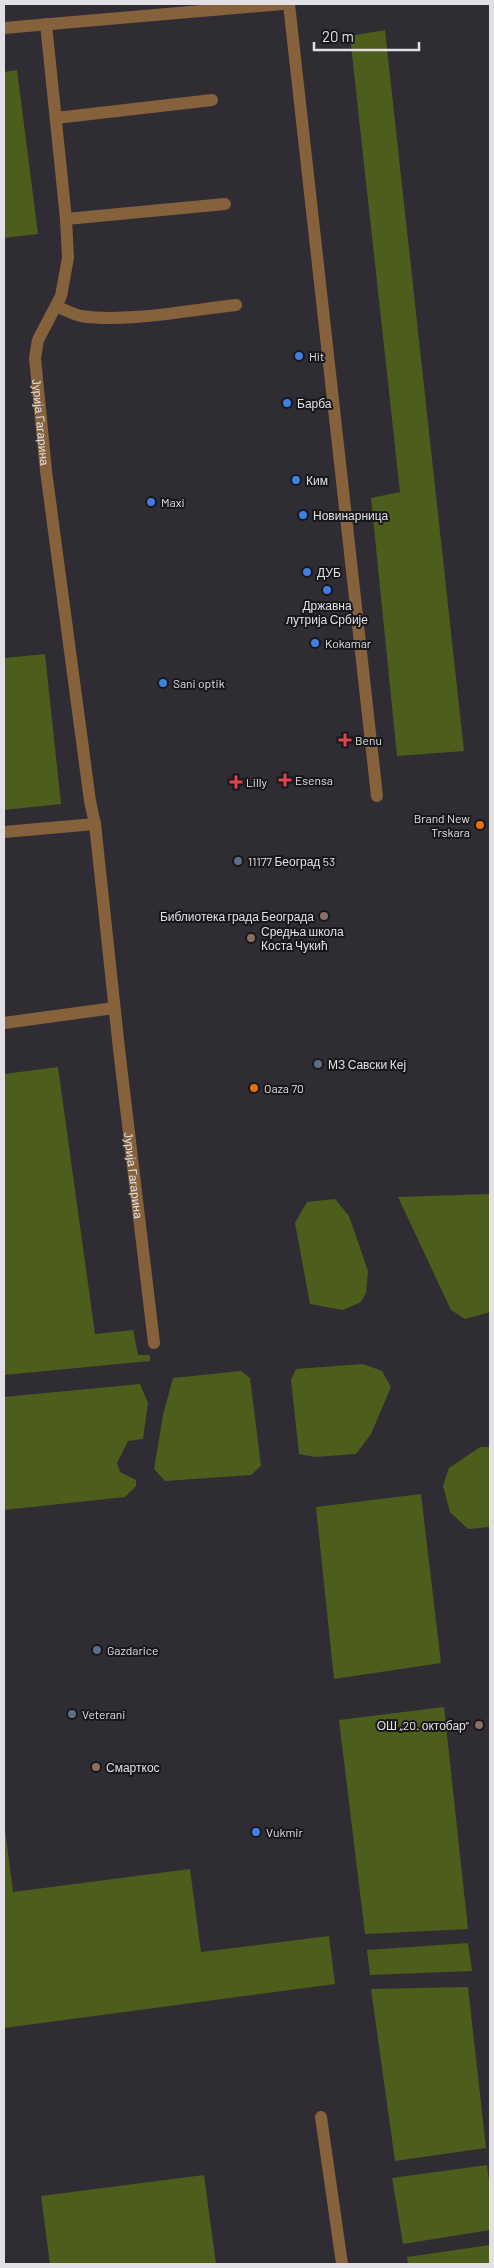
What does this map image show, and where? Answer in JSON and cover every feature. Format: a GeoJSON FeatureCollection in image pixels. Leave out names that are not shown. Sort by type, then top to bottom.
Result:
{"type":"FeatureCollection","features":[{"type":"Feature","properties":{"kind":"street"},"geometry":{"type":"LineString","coordinates":[[4,28],[282,4]]}},
{"type":"Feature","properties":{"kind":"street"},"geometry":{"type":"LineString","coordinates":[[289,4],[377,796]]}},
{"type":"Feature","properties":{"kind":"street","name":"Јурија Гагарина"},"geometry":{"type":"LineString","coordinates":[[46,24],[66,219],[68,258],[64,285],[56,306],[38,340],[35,358],[36,384],[90,801],[95,824],[114,1008],[154,1343]]}},
{"type":"Feature","properties":{"kind":"street"},"geometry":{"type":"LineString","coordinates":[[56,118],[212,100]]}},
{"type":"Feature","properties":{"kind":"street"},"geometry":{"type":"LineString","coordinates":[[66,219],[225,204]]}},
{"type":"Feature","properties":{"kind":"street"},"geometry":{"type":"LineString","coordinates":[[56,306],[79,316],[103,317],[236,305]]}},
{"type":"Feature","properties":{"kind":"street"},"geometry":{"type":"LineString","coordinates":[[4,832],[95,824]]}},
{"type":"Feature","properties":{"kind":"street"},"geometry":{"type":"LineString","coordinates":[[4,1023],[114,1008]]}},
{"type":"Feature","properties":{"kind":"street"},"geometry":{"type":"LineString","coordinates":[[321,2117],[342,2264]]}},
{"type":"Feature","properties":{"kind":"green space"},"geometry":{"type":"Polygon","coordinates":[[[385,30],[464,751],[397,756],[371,498],[400,492],[350,36],[385,30]]]}},
{"type":"Feature","properties":{"kind":"green space"},"geometry":{"type":"Polygon","coordinates":[[[17,70],[38,234],[4,238],[4,72],[17,70]]]}},
{"type":"Feature","properties":{"kind":"green space"},"geometry":{"type":"Polygon","coordinates":[[[45,654],[61,804],[4,810],[4,658],[45,654]]]}},
{"type":"Feature","properties":{"kind":"green space"},"geometry":{"type":"Polygon","coordinates":[[[58,1067],[95,1334],[133,1330],[138,1355],[150,1355],[150,1361],[4,1375],[4,1074],[58,1067]]]}},
{"type":"Feature","properties":{"kind":"green space"},"geometry":{"type":"Polygon","coordinates":[[[490,1194],[490,1312],[465,1319],[451,1310],[398,1197],[490,1194]]]}},
{"type":"Feature","properties":{"kind":"green space"},"geometry":{"type":"Polygon","coordinates":[[[335,1199],[349,1216],[368,1271],[366,1293],[361,1302],[343,1310],[310,1304],[295,1223],[307,1202],[335,1199]]]}},
{"type":"Feature","properties":{"kind":"green space"},"geometry":{"type":"Polygon","coordinates":[[[363,1364],[382,1371],[391,1387],[371,1434],[356,1454],[315,1457],[299,1454],[291,1380],[296,1369],[363,1364]]]}},
{"type":"Feature","properties":{"kind":"green space"},"geometry":{"type":"Polygon","coordinates":[[[241,1371],[250,1378],[261,1466],[251,1475],[165,1481],[154,1469],[163,1415],[173,1378],[241,1371]]]}},
{"type":"Feature","properties":{"kind":"green space"},"geometry":{"type":"Polygon","coordinates":[[[140,1384],[148,1403],[143,1439],[128,1441],[117,1463],[120,1472],[136,1480],[136,1486],[125,1497],[4,1510],[4,1397],[140,1384]]]}},
{"type":"Feature","properties":{"kind":"green space"},"geometry":{"type":"Polygon","coordinates":[[[480,1447],[490,1447],[490,1527],[468,1529],[450,1512],[443,1486],[449,1468],[480,1447]]]}},
{"type":"Feature","properties":{"kind":"green space"},"geometry":{"type":"Polygon","coordinates":[[[421,1494],[441,1663],[334,1679],[316,1507],[421,1494]]]}},
{"type":"Feature","properties":{"kind":"green space"},"geometry":{"type":"Polygon","coordinates":[[[444,1707],[468,1929],[365,1934],[339,1720],[444,1707]]]}},
{"type":"Feature","properties":{"kind":"green space"},"geometry":{"type":"Polygon","coordinates":[[[4,1822],[13,1892],[190,1869],[201,1952],[329,1936],[335,1984],[4,2028],[4,1822]]]}},
{"type":"Feature","properties":{"kind":"green space"},"geometry":{"type":"Polygon","coordinates":[[[468,1943],[472,1971],[370,1975],[367,1950],[468,1943]]]}},
{"type":"Feature","properties":{"kind":"green space"},"geometry":{"type":"Polygon","coordinates":[[[468,1987],[486,2148],[395,2161],[371,1989],[468,1987]]]}},
{"type":"Feature","properties":{"kind":"green space"},"geometry":{"type":"Polygon","coordinates":[[[487,2165],[490,2189],[490,2230],[403,2244],[392,2178],[487,2165]]]}},
{"type":"Feature","properties":{"kind":"green space"},"geometry":{"type":"Polygon","coordinates":[[[204,2175],[216,2264],[50,2264],[41,2196],[204,2175]]]}},
{"type":"Feature","properties":{"kind":"green space"},"geometry":{"type":"Polygon","coordinates":[[[490,2245],[490,2264],[408,2264],[407,2257],[490,2245]]]}},
{"type":"Feature","properties":{"kind":"place","name":"Hit"},"geometry":{"type":"Point","coordinates":[299,356]}},
{"type":"Feature","properties":{"kind":"place","name":"Барба"},"geometry":{"type":"Point","coordinates":[287,403]}},
{"type":"Feature","properties":{"kind":"place","name":"Ким"},"geometry":{"type":"Point","coordinates":[296,480]}},
{"type":"Feature","properties":{"kind":"place","name":"Maxi"},"geometry":{"type":"Point","coordinates":[151,502]}},
{"type":"Feature","properties":{"kind":"place","name":"Новинарница"},"geometry":{"type":"Point","coordinates":[303,515]}},
{"type":"Feature","properties":{"kind":"place","name":"ДУБ"},"geometry":{"type":"Point","coordinates":[307,572]}},
{"type":"Feature","properties":{"kind":"place","name":"Државна лутрија Србије"},"geometry":{"type":"Point","coordinates":[327,590]}},
{"type":"Feature","properties":{"kind":"place","name":"Kokamar"},"geometry":{"type":"Point","coordinates":[315,643]}},
{"type":"Feature","properties":{"kind":"place","name":"Sani optik"},"geometry":{"type":"Point","coordinates":[163,683]}},
{"type":"Feature","properties":{"kind":"place","name":"Benu"},"geometry":{"type":"Point","coordinates":[345,740]}},
{"type":"Feature","properties":{"kind":"place","name":"Esensa"},"geometry":{"type":"Point","coordinates":[285,780]}},
{"type":"Feature","properties":{"kind":"place","name":"Lilly"},"geometry":{"type":"Point","coordinates":[236,782]}},
{"type":"Feature","properties":{"kind":"place","name":"Brand New Trskara"},"geometry":{"type":"Point","coordinates":[480,825]}},
{"type":"Feature","properties":{"kind":"place","name":"11177 Београд 53"},"geometry":{"type":"Point","coordinates":[238,861]}},
{"type":"Feature","properties":{"kind":"place","name":"Библиотека града Београда"},"geometry":{"type":"Point","coordinates":[324,916]}},
{"type":"Feature","properties":{"kind":"place","name":"Средња школа Коста Чукић"},"geometry":{"type":"Point","coordinates":[251,938]}},
{"type":"Feature","properties":{"kind":"place","name":"МЗ Савски Кеј"},"geometry":{"type":"Point","coordinates":[318,1064]}},
{"type":"Feature","properties":{"kind":"place","name":"Oaza 70"},"geometry":{"type":"Point","coordinates":[254,1088]}},
{"type":"Feature","properties":{"kind":"place","name":"Gazdarice"},"geometry":{"type":"Point","coordinates":[97,1650]}},
{"type":"Feature","properties":{"kind":"place","name":"Veterani"},"geometry":{"type":"Point","coordinates":[72,1714]}},
{"type":"Feature","properties":{"kind":"place","name":"ОШ „20. октобар”"},"geometry":{"type":"Point","coordinates":[479,1725]}},
{"type":"Feature","properties":{"kind":"place","name":"Смарткос"},"geometry":{"type":"Point","coordinates":[96,1767]}},
{"type":"Feature","properties":{"kind":"place","name":"Vukmir"},"geometry":{"type":"Point","coordinates":[256,1832]}}]}
